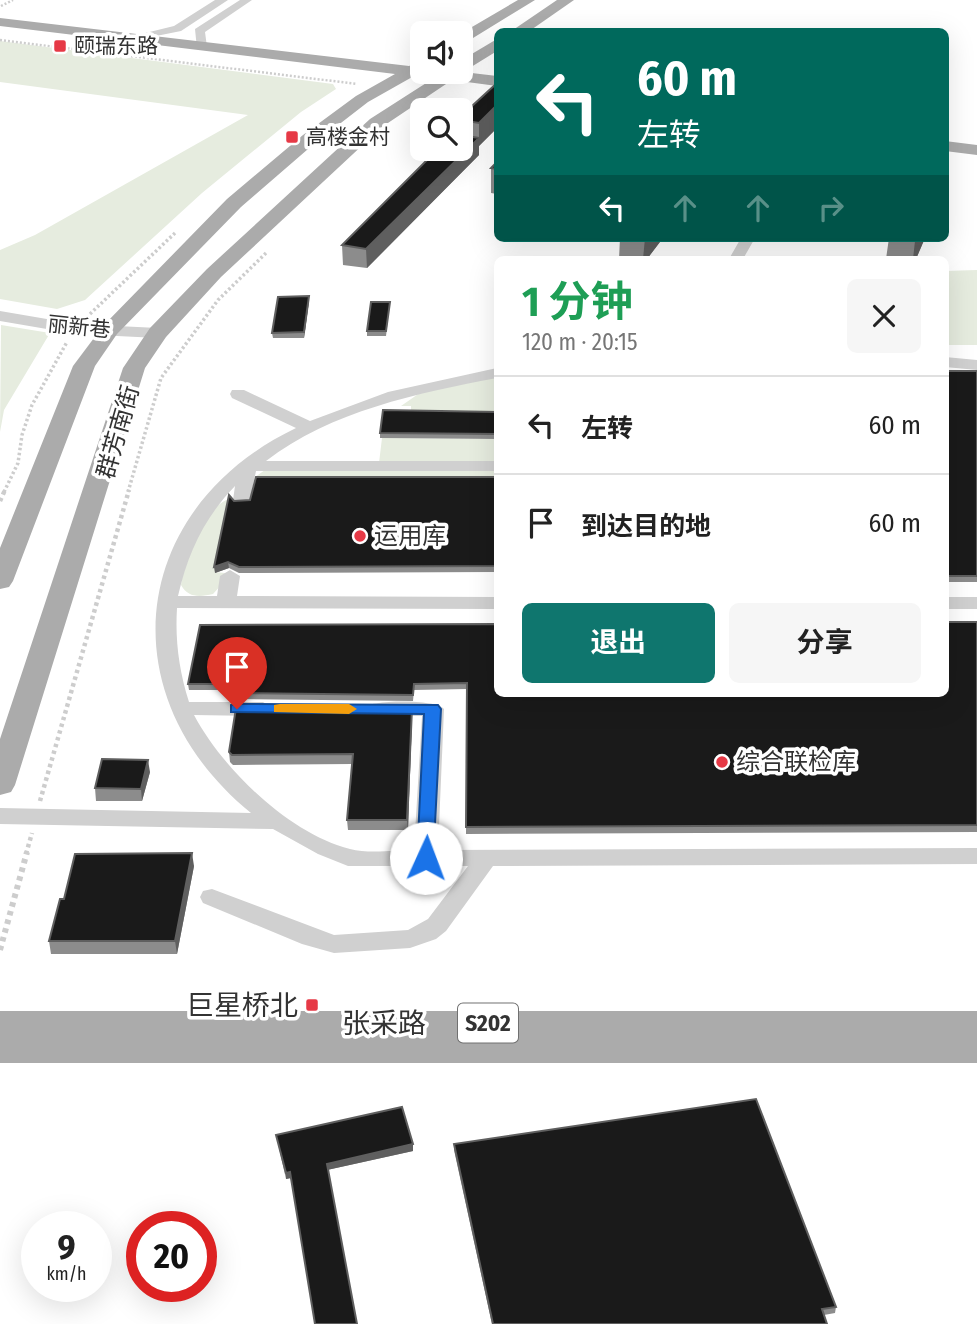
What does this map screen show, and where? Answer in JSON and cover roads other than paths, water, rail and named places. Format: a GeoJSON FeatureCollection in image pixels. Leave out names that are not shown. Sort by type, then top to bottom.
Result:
{"type":"FeatureCollection","features":[{"type":"Feature","properties":{"kind":"main road"},"geometry":{"type":"LineString","coordinates":[[473,33],[528,0]]}},
{"type":"Feature","properties":{"kind":"main road"},"geometry":{"type":"LineString","coordinates":[[523,28],[567,0]]}},
{"type":"Feature","properties":{"kind":"main road"},"geometry":{"type":"LineString","coordinates":[[0,22],[410,70]]}},
{"type":"Feature","properties":{"kind":"main road"},"geometry":{"type":"LineString","coordinates":[[0,33],[389,84],[410,79]]}},
{"type":"Feature","properties":{"kind":"main road","name":"群芳南街"},"geometry":{"type":"LineString","coordinates":[[473,56],[494,45]]}},
{"type":"Feature","properties":{"kind":"main road"},"geometry":{"type":"LineString","coordinates":[[473,77],[494,80]]}},
{"type":"Feature","properties":{"kind":"main road","name":"群芳南街"},"geometry":{"type":"LineString","coordinates":[[0,581],[84,366],[110,330],[234,203],[320,131],[362,99],[389,84],[410,79]]}},
{"type":"Feature","properties":{"kind":"main road","name":"群芳南街"},"geometry":{"type":"LineString","coordinates":[[0,785],[134,368],[158,333],[214,273],[376,123],[424,84]]}},
{"type":"Feature","properties":{"kind":"main road"},"geometry":{"type":"LineString","coordinates":[[473,84],[494,90]]}},
{"type":"Feature","properties":{"kind":"main road"},"geometry":{"type":"LineString","coordinates":[[949,138],[977,142]]}},
{"type":"Feature","properties":{"kind":"main road"},"geometry":{"type":"LineString","coordinates":[[949,146],[977,150]]}},
{"type":"Feature","properties":{"kind":"main road","name":"张采路"},"geometry":{"type":"LineString","coordinates":[[0,1024],[977,1024]]}},
{"type":"Feature","properties":{"kind":"main road","name":"张采路"},"geometry":{"type":"LineString","coordinates":[[0,1049],[977,1049]]}},
{"type":"Feature","properties":{"kind":"street"},"geometry":{"type":"LineString","coordinates":[[131,38],[177,29],[223,0]]}},
{"type":"Feature","properties":{"kind":"street"},"geometry":{"type":"LineString","coordinates":[[201,47],[199,31],[247,0]]}},
{"type":"Feature","properties":{"kind":"street","name":"丽新巷"},"geometry":{"type":"LineString","coordinates":[[0,316],[76,329],[158,333]]}},
{"type":"Feature","properties":{"kind":"street"},"geometry":{"type":"LineString","coordinates":[[949,362],[977,365]]}},
{"type":"Feature","properties":{"kind":"street"},"geometry":{"type":"LineString","coordinates":[[494,374],[381,399],[311,428],[279,444],[248,466],[202,510],[178,552],[166,602],[166,654],[181,708],[198,742],[226,778],[279,821],[348,858],[977,856]]}},
{"type":"Feature","properties":{"kind":"street"},"geometry":{"type":"LineString","coordinates":[[238,394],[311,428]]}},
{"type":"Feature","properties":{"kind":"street"},"geometry":{"type":"LineString","coordinates":[[248,466],[494,466]]}},
{"type":"Feature","properties":{"kind":"street"},"geometry":{"type":"LineString","coordinates":[[242,500],[248,466]]}},
{"type":"Feature","properties":{"kind":"street"},"geometry":{"type":"LineString","coordinates":[[226,602],[230,576]]}},
{"type":"Feature","properties":{"kind":"street"},"geometry":{"type":"LineString","coordinates":[[166,602],[494,603]]}},
{"type":"Feature","properties":{"kind":"street"},"geometry":{"type":"LineString","coordinates":[[949,603],[977,604]]}},
{"type":"Feature","properties":{"kind":"street"},"geometry":{"type":"LineString","coordinates":[[181,708],[279,709]]}},
{"type":"Feature","properties":{"kind":"street"},"geometry":{"type":"LineString","coordinates":[[349,709],[433,709],[426,858]]}},
{"type":"Feature","properties":{"kind":"street"},"geometry":{"type":"LineString","coordinates":[[0,816],[279,821]]}},
{"type":"Feature","properties":{"kind":"street"},"geometry":{"type":"LineString","coordinates":[[212,897],[327,943],[351,945],[410,939],[427,933],[437,925],[486,858]]}},
{"type":"Feature","properties":{"kind":"place","name":"颐瑞东路"},"geometry":{"type":"Point","coordinates":[60,46]}},
{"type":"Feature","properties":{"kind":"place","name":"高楼金村"},"geometry":{"type":"Point","coordinates":[292,137]}},
{"type":"Feature","properties":{"kind":"place","name":"运用库"},"geometry":{"type":"Point","coordinates":[360,536]}},
{"type":"Feature","properties":{"kind":"place","name":"综合联检库"},"geometry":{"type":"Point","coordinates":[722,762]}},
{"type":"Feature","properties":{"kind":"place","name":"巨星桥北"},"geometry":{"type":"Point","coordinates":[312,1005]}}]}
